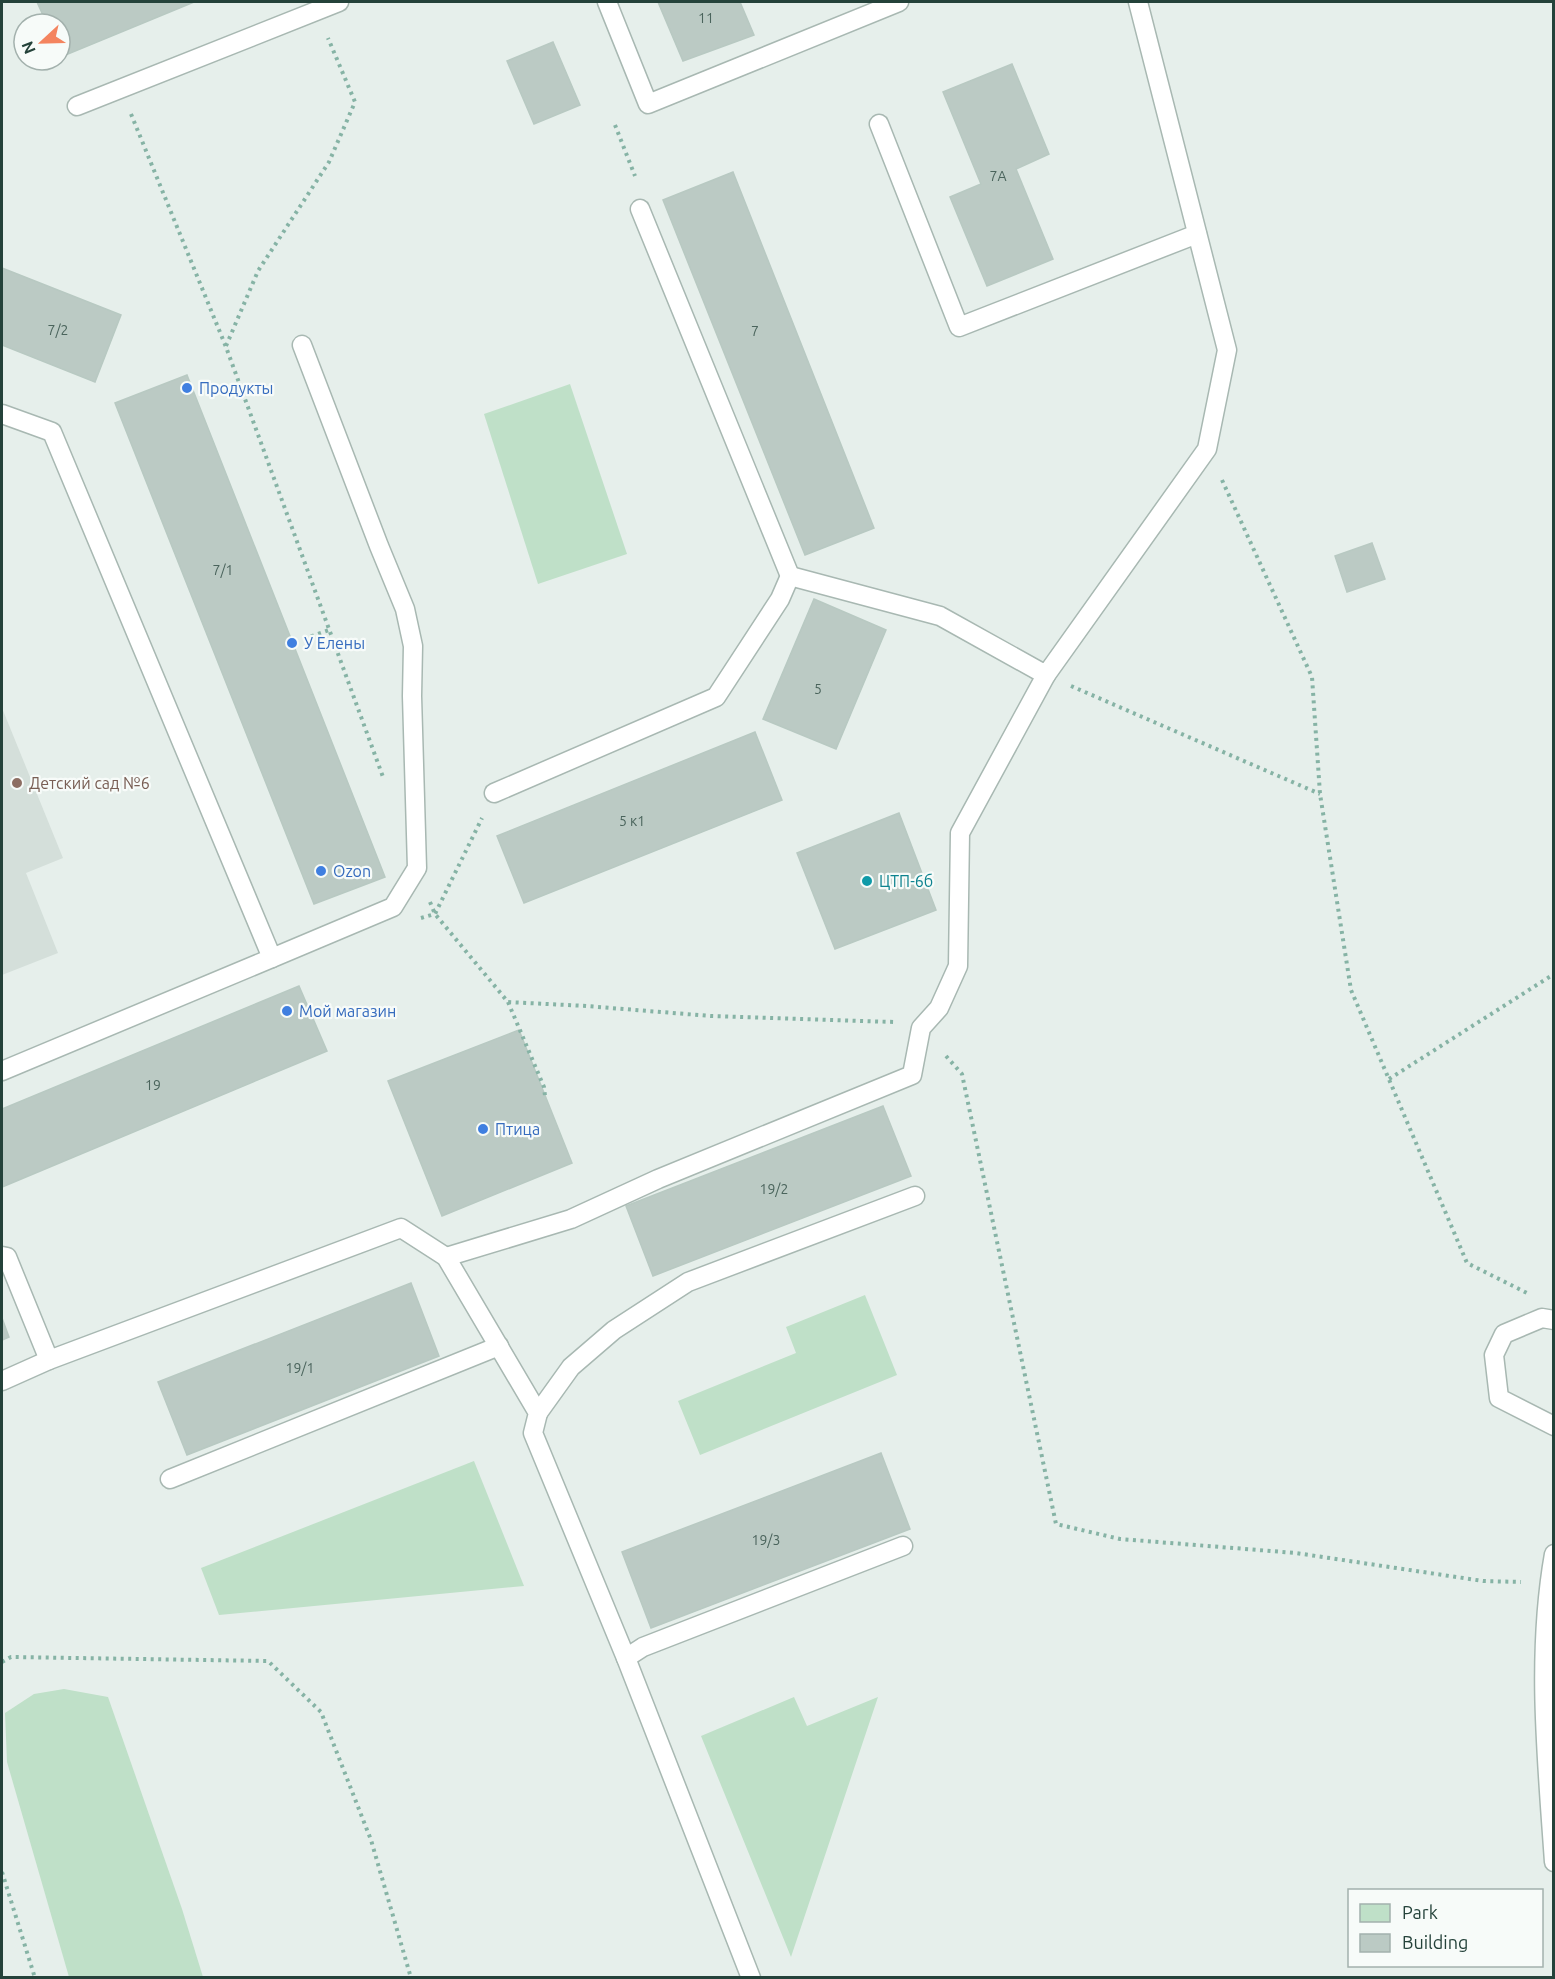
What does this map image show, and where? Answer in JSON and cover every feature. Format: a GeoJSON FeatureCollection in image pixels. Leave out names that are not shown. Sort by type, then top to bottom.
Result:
{"type":"FeatureCollection","features":[{"type":"Feature","properties":{"kind":"lane"},"geometry":{"type":"LineString","coordinates":[[77,106],[339,2]]}},
{"type":"Feature","properties":{"kind":"lane"},"geometry":{"type":"LineString","coordinates":[[607,2],[648,104],[899,2]]}},
{"type":"Feature","properties":{"kind":"lane"},"geometry":{"type":"LineString","coordinates":[[446,1257],[571,1219],[658,1179],[912,1075],[921,1028],[939,1008],[958,966],[960,833],[1046,675],[1208,449],[1227,350],[1138,2]]}},
{"type":"Feature","properties":{"kind":"lane"},"geometry":{"type":"LineString","coordinates":[[879,124],[959,327],[1197,234]]}},
{"type":"Feature","properties":{"kind":"lane"},"geometry":{"type":"LineString","coordinates":[[494,793],[716,697],[780,599],[789,576],[640,209]]}},
{"type":"Feature","properties":{"kind":"lane"},"geometry":{"type":"LineString","coordinates":[[2,1071],[393,908],[417,868],[411,696],[413,646],[409,627],[405,609],[374,535],[302,345]]}},
{"type":"Feature","properties":{"kind":"lane"},"geometry":{"type":"LineString","coordinates":[[2,414],[52,432],[272,958]]}},
{"type":"Feature","properties":{"kind":"lane"},"geometry":{"type":"LineString","coordinates":[[789,576],[940,616],[1046,675]]}},
{"type":"Feature","properties":{"kind":"lane"},"geometry":{"type":"LineString","coordinates":[[751,1977],[626,1658],[533,1433],[538,1413],[571,1367],[614,1330],[688,1282],[915,1196]]}},
{"type":"Feature","properties":{"kind":"lane"},"geometry":{"type":"LineString","coordinates":[[2,1381],[49,1360],[401,1228],[446,1257],[538,1413]]}},
{"type":"Feature","properties":{"kind":"lane"},"geometry":{"type":"LineString","coordinates":[[2,1256],[7,1257],[49,1360]]}},
{"type":"Feature","properties":{"kind":"lane"},"geometry":{"type":"LineString","coordinates":[[1554,1320],[1542,1318],[1504,1334],[1494,1355],[1499,1398],[1554,1426]]}},
{"type":"Feature","properties":{"kind":"lane"},"geometry":{"type":"LineString","coordinates":[[170,1479],[499,1346]]}},
{"type":"Feature","properties":{"kind":"lane"},"geometry":{"type":"LineString","coordinates":[[626,1658],[644,1647],[903,1546]]}},
{"type":"Feature","properties":{"kind":"lane"},"geometry":{"type":"LineString","coordinates":[[1554,1554],[1548,1583],[1543,1680],[1554,1862]]}},
{"type":"Feature","properties":{"kind":"path"},"geometry":{"type":"LineString","coordinates":[[226,347],[258,272],[329,162],[355,102],[316,11]]}},
{"type":"Feature","properties":{"kind":"path"},"geometry":{"type":"LineString","coordinates":[[130,110],[226,347],[385,782]]}},
{"type":"Feature","properties":{"kind":"path"},"geometry":{"type":"LineString","coordinates":[[615,125],[634,176]]}},
{"type":"Feature","properties":{"kind":"path"},"geometry":{"type":"LineString","coordinates":[[1208,449],[1312,677],[1320,794],[1351,990],[1467,1263],[1534,1297]]}},
{"type":"Feature","properties":{"kind":"path"},"geometry":{"type":"LineString","coordinates":[[304,639],[329,630]]}},
{"type":"Feature","properties":{"kind":"path"},"geometry":{"type":"LineString","coordinates":[[1046,675],[1320,794]]}},
{"type":"Feature","properties":{"kind":"path"},"geometry":{"type":"LineString","coordinates":[[417,868],[435,914],[508,1002],[544,1088],[545,1096]]}},
{"type":"Feature","properties":{"kind":"path"},"geometry":{"type":"LineString","coordinates":[[1389,1079],[1554,974]]}},
{"type":"Feature","properties":{"kind":"path"},"geometry":{"type":"LineString","coordinates":[[508,1002],[711,1016],[916,1022],[962,1074],[1056,1524],[1120,1539],[1296,1553],[1483,1581],[1548,1583]]}},
{"type":"Feature","properties":{"kind":"path"},"geometry":{"type":"LineString","coordinates":[[2,1662],[10,1657],[268,1661],[321,1712],[371,1840],[411,1977]]}},
{"type":"Feature","properties":{"kind":"path"},"geometry":{"type":"LineString","coordinates":[[2,1872],[35,1977]]}},
{"type":"Feature","properties":{"kind":"shaded area","name":"Детский сад №6"},"geometry":{"type":"Polygon","coordinates":[[[2,708],[63,858],[26,873],[58,953],[2,975],[2,708]]]}},
{"type":"Feature","properties":{"kind":"green space"},"geometry":{"type":"Polygon","coordinates":[[[570,384],[627,554],[538,584],[484,414],[570,384]]]}},
{"type":"Feature","properties":{"kind":"green space"},"geometry":{"type":"Polygon","coordinates":[[[865,1295],[897,1375],[700,1455],[678,1401],[796,1353],[786,1327],[865,1295]]]}},
{"type":"Feature","properties":{"kind":"green space"},"geometry":{"type":"Polygon","coordinates":[[[474,1461],[524,1586],[219,1615],[201,1568],[474,1461]]]}},
{"type":"Feature","properties":{"kind":"green space"},"geometry":{"type":"Polygon","coordinates":[[[64,1689],[108,1697],[182,1909],[203,1977],[69,1977],[7,1762],[5,1713],[34,1694],[64,1689]]]}},
{"type":"Feature","properties":{"kind":"green space"},"geometry":{"type":"Polygon","coordinates":[[[794,1697],[807,1726],[878,1697],[791,1957],[701,1736],[794,1697]]]}},
{"type":"Feature","properties":{"kind":"building"},"geometry":{"type":"Polygon","coordinates":[[[37,2],[194,2],[72,52],[72,12],[42,12],[37,2]]]}},
{"type":"Feature","properties":{"kind":"building"},"geometry":{"type":"Polygon","coordinates":[[[658,2],[740,2],[754,35],[683,61],[658,2]]]}},
{"type":"Feature","properties":{"kind":"building"},"geometry":{"type":"Polygon","coordinates":[[[553,42],[580,105],[534,124],[507,61],[553,42]]]}},
{"type":"Feature","properties":{"kind":"building"},"geometry":{"type":"Polygon","coordinates":[[[1012,64],[1049,154],[1016,169],[1053,259],[987,286],[950,197],[981,184],[943,92],[1012,64]]]}},
{"type":"Feature","properties":{"kind":"building"},"geometry":{"type":"Polygon","coordinates":[[[733,172],[874,528],[805,555],[663,200],[733,172]]]}},
{"type":"Feature","properties":{"kind":"building"},"geometry":{"type":"Polygon","coordinates":[[[2,268],[121,315],[95,382],[2,345],[2,268]]]}},
{"type":"Feature","properties":{"kind":"building"},"geometry":{"type":"Polygon","coordinates":[[[187,375],[385,877],[314,904],[115,403],[187,375]]]}},
{"type":"Feature","properties":{"kind":"building"},"geometry":{"type":"Polygon","coordinates":[[[1372,543],[1385,579],[1347,592],[1335,556],[1372,543]]]}},
{"type":"Feature","properties":{"kind":"building"},"geometry":{"type":"Polygon","coordinates":[[[814,599],[886,630],[836,749],[763,719],[814,599]]]}},
{"type":"Feature","properties":{"kind":"building"},"geometry":{"type":"Polygon","coordinates":[[[755,732],[782,800],[524,903],[497,836],[755,732]]]}},
{"type":"Feature","properties":{"kind":"building","name":"ЦТП-6б"},"geometry":{"type":"Polygon","coordinates":[[[899,813],[936,910],[835,949],[797,853],[899,813]]]}},
{"type":"Feature","properties":{"kind":"building"},"geometry":{"type":"Polygon","coordinates":[[[299,986],[327,1051],[2,1187],[2,1109],[299,986]]]}},
{"type":"Feature","properties":{"kind":"building","name":"Птица"},"geometry":{"type":"Polygon","coordinates":[[[519,1030],[572,1163],[442,1216],[388,1081],[519,1030]]]}},
{"type":"Feature","properties":{"kind":"building"},"geometry":{"type":"Polygon","coordinates":[[[883,1106],[911,1176],[653,1276],[626,1206],[883,1106]]]}},
{"type":"Feature","properties":{"kind":"building"},"geometry":{"type":"Polygon","coordinates":[[[411,1283],[439,1356],[187,1455],[158,1382],[411,1283]]]}},
{"type":"Feature","properties":{"kind":"building"},"geometry":{"type":"Polygon","coordinates":[[[2,1318],[9,1337],[2,1340],[2,1318]]]}},
{"type":"Feature","properties":{"kind":"building"},"geometry":{"type":"Polygon","coordinates":[[[881,1453],[910,1529],[651,1628],[622,1552],[881,1453]]]}},
{"type":"Feature","properties":{"kind":"place","name":"Продукты"},"geometry":{"type":"Point","coordinates":[187,388]}},
{"type":"Feature","properties":{"kind":"place","name":"У Елены"},"geometry":{"type":"Point","coordinates":[292,643]}},
{"type":"Feature","properties":{"kind":"place","name":"Детский сад №6"},"geometry":{"type":"Point","coordinates":[17,783]}},
{"type":"Feature","properties":{"kind":"place","name":"Ozon"},"geometry":{"type":"Point","coordinates":[321,871]}},
{"type":"Feature","properties":{"kind":"place","name":"ЦТП-6б"},"geometry":{"type":"Point","coordinates":[867,881]}},
{"type":"Feature","properties":{"kind":"place","name":"Мой магазин"},"geometry":{"type":"Point","coordinates":[287,1011]}},
{"type":"Feature","properties":{"kind":"place","name":"Птица"},"geometry":{"type":"Point","coordinates":[483,1129]}}]}
